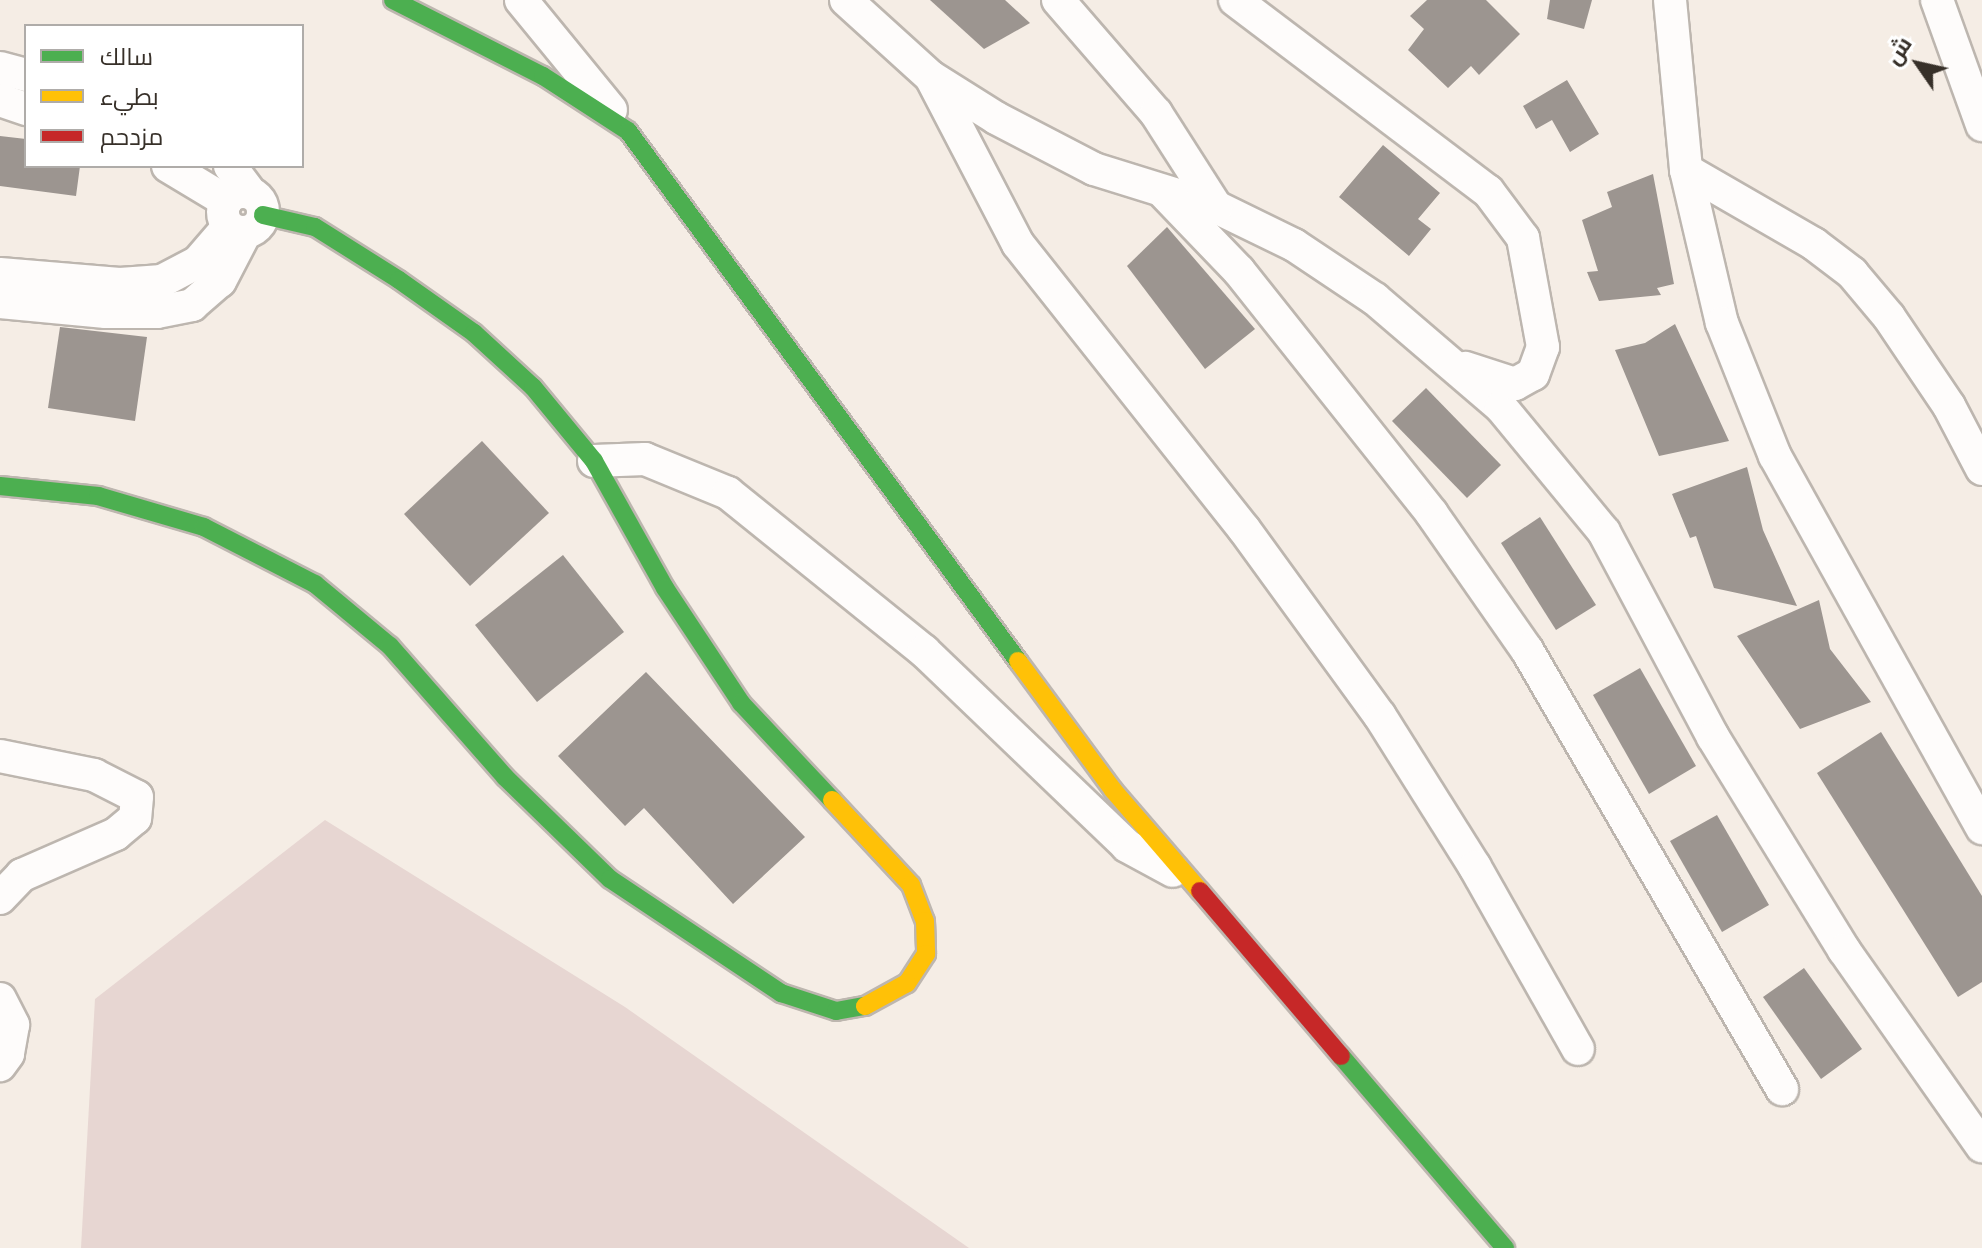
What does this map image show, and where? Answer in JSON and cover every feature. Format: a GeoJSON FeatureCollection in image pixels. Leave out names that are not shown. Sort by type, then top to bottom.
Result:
{"type":"FeatureCollection","features":[{"type":"Feature","properties":{"kind":"street"},"geometry":{"type":"LineString","coordinates":[[393,0],[543,76],[628,131]]}},
{"type":"Feature","properties":{"kind":"street"},"geometry":{"type":"LineString","coordinates":[[521,0],[628,131],[1113,790],[1505,1248]]}},
{"type":"Feature","properties":{"kind":"street"},"geometry":{"type":"LineString","coordinates":[[846,0],[931,77],[1094,169],[1216,207],[1294,245],[1375,299],[1453,363],[1560,473],[1604,532],[1713,737],[1844,950],[1982,1146]]}},
{"type":"Feature","properties":{"kind":"street"},"geometry":{"type":"LineString","coordinates":[[1058,0],[1156,113],[1216,207]]}},
{"type":"Feature","properties":{"kind":"street"},"geometry":{"type":"LineString","coordinates":[[1235,0],[1488,191],[1523,238],[1543,347],[1533,374],[1515,384],[1453,363]]}},
{"type":"Feature","properties":{"kind":"street"},"geometry":{"type":"LineString","coordinates":[[1670,0],[1686,170],[1722,323],[1775,456],[1982,828]]}},
{"type":"Feature","properties":{"kind":"street"},"geometry":{"type":"LineString","coordinates":[[1937,0],[1982,125]]}},
{"type":"Feature","properties":{"kind":"street"},"geometry":{"type":"LineString","coordinates":[[0,68],[24,74]]}},
{"type":"Feature","properties":{"kind":"street"},"geometry":{"type":"LineString","coordinates":[[931,77],[1018,244],[1244,529],[1380,716],[1475,867],[1578,1049]]}},
{"type":"Feature","properties":{"kind":"street"},"geometry":{"type":"LineString","coordinates":[[0,100],[24,108]]}},
{"type":"Feature","properties":{"kind":"street"},"geometry":{"type":"LineString","coordinates":[[0,486],[98,496],[204,527],[315,584],[390,646],[505,777],[610,879],[811,1007],[836,1011],[874,1004],[907,983],[926,954],[920,901],[741,703],[665,588],[594,461],[533,387],[474,333],[315,227],[243,214],[171,168]]}},
{"type":"Feature","properties":{"kind":"street"},"geometry":{"type":"LineString","coordinates":[[0,302],[106,312],[157,312],[192,305],[220,281],[243,214],[231,168]]}},
{"type":"Feature","properties":{"kind":"street"},"geometry":{"type":"LineString","coordinates":[[1686,170],[1814,244],[1852,273],[1889,317],[1949,406],[1982,469]]}},
{"type":"Feature","properties":{"kind":"street"},"geometry":{"type":"LineString","coordinates":[[1162,191],[1239,271],[1432,514],[1527,650],[1782,1089]]}},
{"type":"Feature","properties":{"kind":"street"},"geometry":{"type":"LineString","coordinates":[[0,274],[120,284],[162,281],[198,262],[243,214]]}},
{"type":"Feature","properties":{"kind":"street"},"geometry":{"type":"LineString","coordinates":[[594,461],[645,459],[686,472],[728,493],[924,651],[1127,846],[1184,874]]}},
{"type":"Feature","properties":{"kind":"street"},"geometry":{"type":"LineString","coordinates":[[0,756],[94,775],[125,786],[137,797],[135,818],[116,834],[22,875],[0,898]]}},
{"type":"Feature","properties":{"kind":"street"},"geometry":{"type":"LineString","coordinates":[[0,999],[13,1025],[8,1054],[0,1065]]}},
{"type":"Feature","properties":{"kind":"shaded area"},"geometry":{"type":"Polygon","coordinates":[[[325,820],[625,1007],[969,1248],[81,1248],[95,999],[325,820]]]}},
{"type":"Feature","properties":{"kind":"building"},"geometry":{"type":"Polygon","coordinates":[[[930,0],[1005,0],[1030,23],[984,49],[930,0]]]}},
{"type":"Feature","properties":{"kind":"building"},"geometry":{"type":"Polygon","coordinates":[[[1427,0],[1486,0],[1520,34],[1479,75],[1471,66],[1448,88],[1408,50],[1424,29],[1410,16],[1427,0]]]}},
{"type":"Feature","properties":{"kind":"building"},"geometry":{"type":"Polygon","coordinates":[[[1550,0],[1592,0],[1584,29],[1547,19],[1550,0]]]}},
{"type":"Feature","properties":{"kind":"building"},"geometry":{"type":"Polygon","coordinates":[[[1567,80],[1599,134],[1570,152],[1552,120],[1536,129],[1523,106],[1567,80]]]}},
{"type":"Feature","properties":{"kind":"building"},"geometry":{"type":"Polygon","coordinates":[[[0,136],[24,139],[24,168],[80,168],[76,196],[0,186],[0,136]]]}},
{"type":"Feature","properties":{"kind":"building"},"geometry":{"type":"Polygon","coordinates":[[[1383,145],[1440,193],[1418,219],[1431,229],[1409,256],[1339,197],[1383,145]]]}},
{"type":"Feature","properties":{"kind":"building"},"geometry":{"type":"Polygon","coordinates":[[[1653,174],[1674,284],[1657,288],[1661,295],[1599,301],[1587,272],[1598,271],[1582,220],[1612,207],[1607,192],[1653,174]]]}},
{"type":"Feature","properties":{"kind":"building"},"geometry":{"type":"Polygon","coordinates":[[[1167,227],[1255,329],[1205,369],[1127,266],[1167,227]]]}},
{"type":"Feature","properties":{"kind":"building"},"geometry":{"type":"Polygon","coordinates":[[[1675,324],[1729,441],[1659,456],[1615,350],[1645,343],[1675,324]]]}},
{"type":"Feature","properties":{"kind":"building"},"geometry":{"type":"Polygon","coordinates":[[[60,327],[147,337],[135,421],[48,408],[60,327]]]}},
{"type":"Feature","properties":{"kind":"building"},"geometry":{"type":"Polygon","coordinates":[[[1426,388],[1501,465],[1467,498],[1392,421],[1426,388]]]}},
{"type":"Feature","properties":{"kind":"building"},"geometry":{"type":"Polygon","coordinates":[[[482,441],[549,513],[470,586],[404,514],[482,441]]]}},
{"type":"Feature","properties":{"kind":"building"},"geometry":{"type":"Polygon","coordinates":[[[1747,467],[1763,530],[1797,606],[1714,588],[1696,536],[1690,538],[1672,494],[1747,467]]]}},
{"type":"Feature","properties":{"kind":"building"},"geometry":{"type":"Polygon","coordinates":[[[1540,517],[1596,605],[1556,630],[1501,543],[1540,517]]]}},
{"type":"Feature","properties":{"kind":"building"},"geometry":{"type":"Polygon","coordinates":[[[563,555],[624,632],[537,702],[475,625],[563,555]]]}},
{"type":"Feature","properties":{"kind":"building"},"geometry":{"type":"Polygon","coordinates":[[[1819,600],[1830,649],[1871,702],[1800,729],[1737,636],[1819,600]]]}},
{"type":"Feature","properties":{"kind":"building"},"geometry":{"type":"Polygon","coordinates":[[[1640,668],[1696,766],[1649,794],[1593,695],[1640,668]]]}},
{"type":"Feature","properties":{"kind":"building"},"geometry":{"type":"Polygon","coordinates":[[[646,672],[805,837],[733,904],[644,808],[625,826],[558,756],[646,672]]]}},
{"type":"Feature","properties":{"kind":"building"},"geometry":{"type":"Polygon","coordinates":[[[1881,732],[1982,896],[1982,982],[1958,997],[1817,773],[1881,732]]]}},
{"type":"Feature","properties":{"kind":"building"},"geometry":{"type":"Polygon","coordinates":[[[1717,815],[1769,905],[1722,932],[1670,841],[1717,815]]]}},
{"type":"Feature","properties":{"kind":"building"},"geometry":{"type":"Polygon","coordinates":[[[1804,968],[1862,1049],[1821,1079],[1763,997],[1804,968]]]}},
{"type":"Feature","properties":{"kind":"traffic: fast"},"geometry":{"type":"LineString","coordinates":[[393,0],[543,76],[628,131],[1018,661]]}},
{"type":"Feature","properties":{"kind":"traffic: fast"},"geometry":{"type":"LineString","coordinates":[[263,215],[315,227],[399,280],[474,333],[533,387],[594,461],[665,588],[741,703],[832,800]]}},
{"type":"Feature","properties":{"kind":"traffic: fast"},"geometry":{"type":"LineString","coordinates":[[0,486],[98,496],[204,527],[315,584],[390,646],[505,777],[610,879],[781,993],[836,1011],[865,1006]]}},
{"type":"Feature","properties":{"kind":"traffic: fast"},"geometry":{"type":"LineString","coordinates":[[1341,1056],[1505,1248]]}},
{"type":"Feature","properties":{"kind":"traffic: slow"},"geometry":{"type":"LineString","coordinates":[[1018,661],[1113,790],[1200,891]]}},
{"type":"Feature","properties":{"kind":"traffic: slow"},"geometry":{"type":"LineString","coordinates":[[832,800],[911,885],[925,921],[926,954],[907,983],[865,1006]]}},
{"type":"Feature","properties":{"kind":"traffic: jam"},"geometry":{"type":"LineString","coordinates":[[1200,891],[1341,1056]]}}]}
